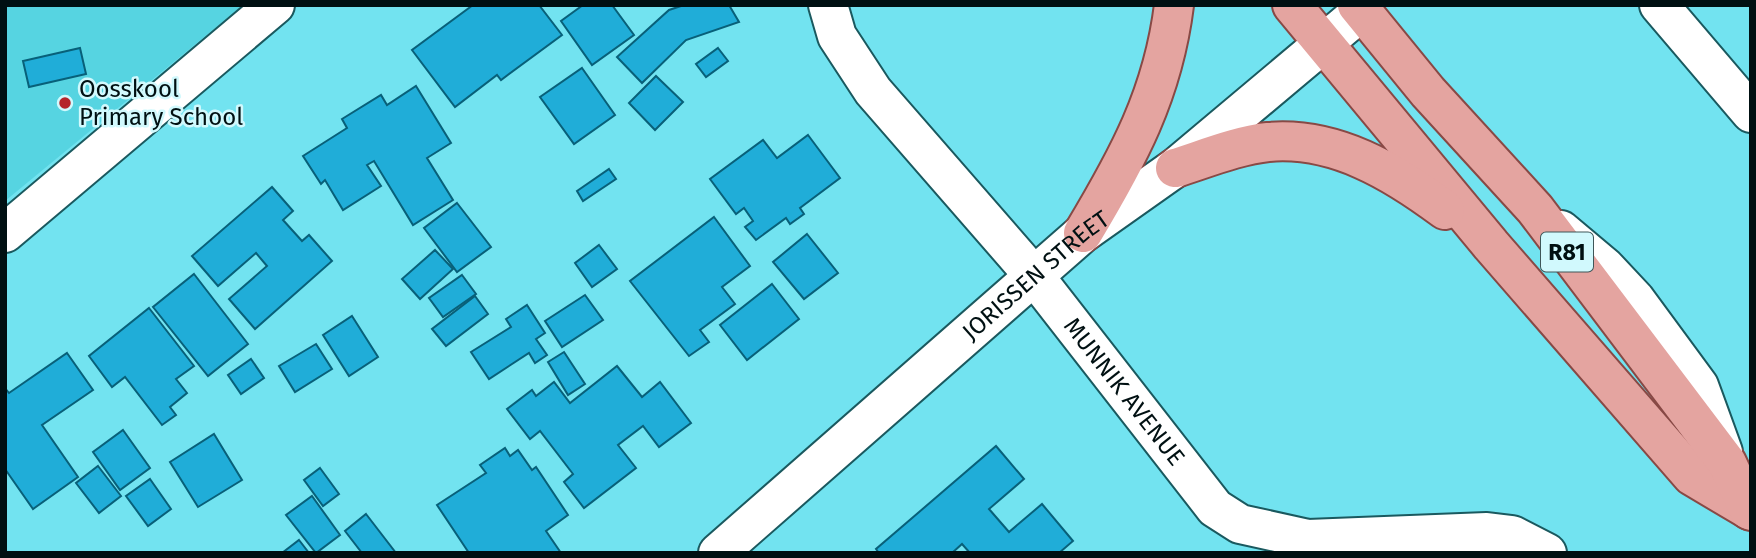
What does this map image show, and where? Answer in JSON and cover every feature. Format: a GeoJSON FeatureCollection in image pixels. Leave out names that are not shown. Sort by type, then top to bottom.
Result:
{"type":"FeatureCollection","features":[{"type":"Feature","properties":{"kind":"main road"},"geometry":{"type":"LineString","coordinates":[[1083,233],[1150,110],[1163,68],[1174,5]]}},
{"type":"Feature","properties":{"kind":"main road","name":"R81"},"geometry":{"type":"LineString","coordinates":[[1292,5],[1491,245],[1692,475],[1750,510]]}},
{"type":"Feature","properties":{"kind":"main road","name":"R81"},"geometry":{"type":"LineString","coordinates":[[1360,8],[1428,92],[1535,209],[1727,463],[1750,510]]}},
{"type":"Feature","properties":{"kind":"main road"},"geometry":{"type":"LineString","coordinates":[[1175,168],[1266,142],[1302,141],[1333,148],[1376,166],[1414,187],[1491,245]]}},
{"type":"Feature","properties":{"kind":"street"},"geometry":{"type":"LineString","coordinates":[[5,233],[275,5]]}},
{"type":"Feature","properties":{"kind":"street","name":"MUNNIK AVENUE"},"geometry":{"type":"LineString","coordinates":[[828,5],[837,36],[873,91],[1035,276],[1216,508],[1240,524],[1308,539],[1487,532],[1512,535],[1547,553]]}},
{"type":"Feature","properties":{"kind":"street"},"geometry":{"type":"LineString","coordinates":[[1660,5],[1751,113]]}},
{"type":"Feature","properties":{"kind":"street","name":"JORISSEN STREET"},"geometry":{"type":"LineString","coordinates":[[741,546],[1083,233],[1175,168],[1323,44],[1360,8]]}},
{"type":"Feature","properties":{"kind":"shaded area","name":"Oosskool Primary School"},"geometry":{"type":"Polygon","coordinates":[[[5,5],[243,5],[5,201],[5,5]]]}},
{"type":"Feature","properties":{"kind":"building"},"geometry":{"type":"Polygon","coordinates":[[[473,5],[539,5],[562,35],[501,80],[497,75],[455,107],[412,50],[473,5]]]}},
{"type":"Feature","properties":{"kind":"building"},"geometry":{"type":"Polygon","coordinates":[[[583,5],[612,5],[634,35],[592,65],[561,21],[583,5]]]}},
{"type":"Feature","properties":{"kind":"building"},"geometry":{"type":"Polygon","coordinates":[[[684,5],[729,5],[739,22],[686,40],[642,83],[617,57],[669,10],[684,5]]]}},
{"type":"Feature","properties":{"kind":"building"},"geometry":{"type":"Polygon","coordinates":[[[80,48],[86,74],[29,87],[23,61],[80,48]]]}},
{"type":"Feature","properties":{"kind":"building"},"geometry":{"type":"Polygon","coordinates":[[[718,48],[728,61],[706,77],[696,64],[718,48]]]}},
{"type":"Feature","properties":{"kind":"building"},"geometry":{"type":"Polygon","coordinates":[[[582,68],[615,115],[574,144],[540,97],[582,68]]]}},
{"type":"Feature","properties":{"kind":"building"},"geometry":{"type":"Polygon","coordinates":[[[656,76],[683,102],[655,130],[629,103],[656,76]]]}},
{"type":"Feature","properties":{"kind":"building"},"geometry":{"type":"Polygon","coordinates":[[[416,86],[451,143],[427,158],[453,200],[413,225],[374,161],[367,165],[381,186],[343,210],[325,180],[321,184],[303,156],[347,128],[342,119],[381,95],[387,105],[416,86]]]}},
{"type":"Feature","properties":{"kind":"building"},"geometry":{"type":"Polygon","coordinates":[[[808,135],[840,178],[800,208],[804,214],[790,224],[786,218],[756,240],[745,227],[753,221],[744,208],[736,214],[710,179],[763,140],[777,158],[808,135]]]}},
{"type":"Feature","properties":{"kind":"building"},"geometry":{"type":"Polygon","coordinates":[[[609,169],[616,179],[583,201],[577,191],[609,169]]]}},
{"type":"Feature","properties":{"kind":"building"},"geometry":{"type":"Polygon","coordinates":[[[272,187],[293,211],[283,220],[302,241],[309,235],[332,261],[255,329],[229,299],[267,266],[256,253],[218,286],[192,256],[272,187]]]}},
{"type":"Feature","properties":{"kind":"building"},"geometry":{"type":"Polygon","coordinates":[[[457,203],[491,247],[457,272],[424,228],[457,203]]]}},
{"type":"Feature","properties":{"kind":"building"},"geometry":{"type":"Polygon","coordinates":[[[714,217],[750,266],[722,287],[735,304],[700,330],[709,342],[689,356],[630,281],[714,217]]]}},
{"type":"Feature","properties":{"kind":"building"},"geometry":{"type":"Polygon","coordinates":[[[807,234],[838,273],[804,299],[773,262],[807,234]]]}},
{"type":"Feature","properties":{"kind":"building"},"geometry":{"type":"Polygon","coordinates":[[[599,245],[617,269],[592,287],[575,263],[599,245]]]}},
{"type":"Feature","properties":{"kind":"building"},"geometry":{"type":"Polygon","coordinates":[[[435,250],[453,269],[420,299],[402,279],[435,250]]]}},
{"type":"Feature","properties":{"kind":"building"},"geometry":{"type":"Polygon","coordinates":[[[194,274],[248,344],[208,376],[153,307],[194,274]]]}},
{"type":"Feature","properties":{"kind":"building"},"geometry":{"type":"Polygon","coordinates":[[[462,275],[476,294],[443,317],[429,298],[462,275]]]}},
{"type":"Feature","properties":{"kind":"building"},"geometry":{"type":"Polygon","coordinates":[[[772,284],[799,319],[747,360],[720,325],[772,284]]]}},
{"type":"Feature","properties":{"kind":"building"},"geometry":{"type":"Polygon","coordinates":[[[585,295],[603,320],[562,347],[545,321],[585,295]]]}},
{"type":"Feature","properties":{"kind":"building"},"geometry":{"type":"Polygon","coordinates":[[[475,296],[488,314],[446,346],[432,329],[475,296]]]}},
{"type":"Feature","properties":{"kind":"building"},"geometry":{"type":"Polygon","coordinates":[[[527,305],[545,333],[536,339],[547,355],[535,363],[529,353],[489,379],[471,352],[511,327],[506,319],[527,305]]]}},
{"type":"Feature","properties":{"kind":"building"},"geometry":{"type":"Polygon","coordinates":[[[149,308],[194,366],[176,379],[187,393],[170,407],[176,415],[162,425],[125,377],[112,387],[89,356],[149,308]]]}},
{"type":"Feature","properties":{"kind":"building"},"geometry":{"type":"Polygon","coordinates":[[[352,316],[378,357],[349,376],[323,335],[352,316]]]}},
{"type":"Feature","properties":{"kind":"building"},"geometry":{"type":"Polygon","coordinates":[[[316,344],[332,369],[295,392],[279,366],[316,344]]]}},
{"type":"Feature","properties":{"kind":"building"},"geometry":{"type":"Polygon","coordinates":[[[564,352],[585,384],[568,395],[548,362],[564,352]]]}},
{"type":"Feature","properties":{"kind":"building"},"geometry":{"type":"Polygon","coordinates":[[[67,353],[93,390],[42,425],[78,477],[33,509],[5,469],[5,388],[9,393],[67,353]]]}},
{"type":"Feature","properties":{"kind":"building"},"geometry":{"type":"Polygon","coordinates":[[[251,359],[264,378],[241,394],[228,375],[251,359]]]}},
{"type":"Feature","properties":{"kind":"building"},"geometry":{"type":"Polygon","coordinates":[[[617,366],[642,397],[660,382],[691,423],[659,447],[643,426],[618,445],[636,468],[584,508],[564,482],[573,474],[540,431],[530,439],[507,409],[532,390],[536,396],[554,382],[570,403],[617,366]]]}},
{"type":"Feature","properties":{"kind":"building"},"geometry":{"type":"Polygon","coordinates":[[[123,430],[150,468],[120,490],[93,452],[123,430]]]}},
{"type":"Feature","properties":{"kind":"building"},"geometry":{"type":"Polygon","coordinates":[[[214,434],[242,480],[198,507],[170,462],[214,434]]]}},
{"type":"Feature","properties":{"kind":"building"},"geometry":{"type":"Polygon","coordinates":[[[996,446],[1024,479],[989,509],[1009,532],[1042,504],[1073,541],[1059,553],[970,553],[962,544],[952,553],[879,553],[876,549],[996,446]]]}},
{"type":"Feature","properties":{"kind":"building"},"geometry":{"type":"Polygon","coordinates":[[[505,448],[510,456],[518,450],[532,470],[536,467],[568,515],[546,531],[561,553],[469,553],[437,505],[486,473],[480,465],[505,448]]]}},
{"type":"Feature","properties":{"kind":"building"},"geometry":{"type":"Polygon","coordinates":[[[98,466],[121,496],[99,513],[76,483],[98,466]]]}},
{"type":"Feature","properties":{"kind":"building"},"geometry":{"type":"Polygon","coordinates":[[[320,468],[339,494],[323,506],[304,480],[320,468]]]}},
{"type":"Feature","properties":{"kind":"building"},"geometry":{"type":"Polygon","coordinates":[[[150,479],[171,509],[148,526],[126,496],[150,479]]]}},
{"type":"Feature","properties":{"kind":"building"},"geometry":{"type":"Polygon","coordinates":[[[312,496],[340,535],[316,553],[286,515],[312,496]]]}},
{"type":"Feature","properties":{"kind":"building"},"geometry":{"type":"Polygon","coordinates":[[[366,514],[396,553],[362,553],[345,531],[366,514]]]}},
{"type":"Feature","properties":{"kind":"building"},"geometry":{"type":"Polygon","coordinates":[[[299,540],[309,553],[282,553],[299,540]]]}},
{"type":"Feature","properties":{"kind":"place","name":"Oosskool Primary School"},"geometry":{"type":"Point","coordinates":[65,103]}}]}
